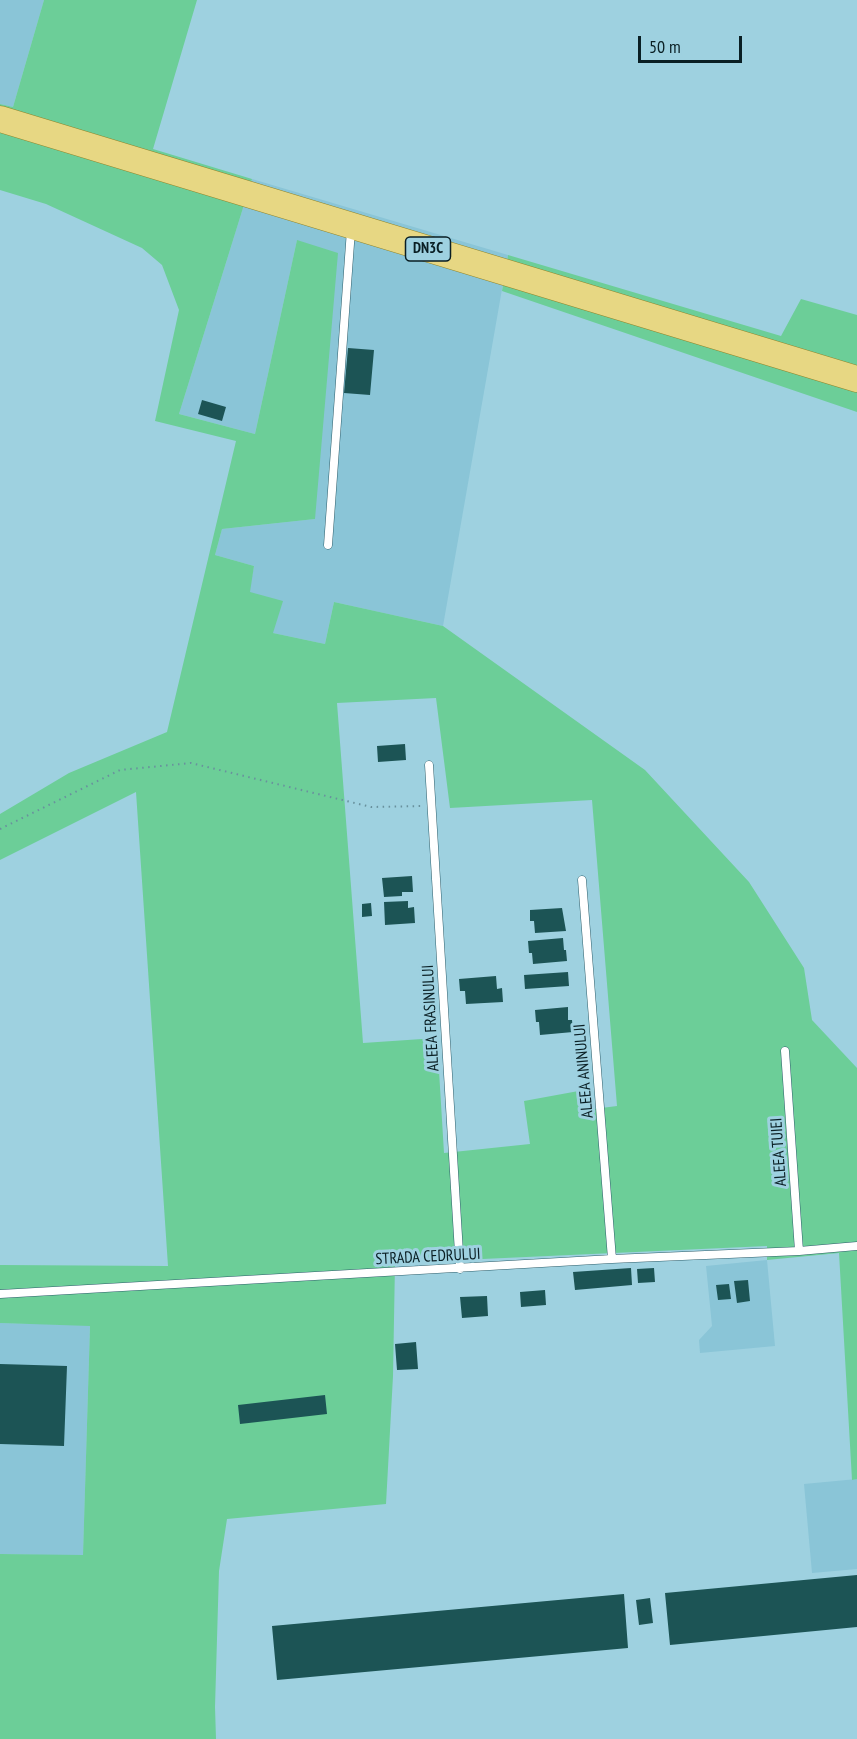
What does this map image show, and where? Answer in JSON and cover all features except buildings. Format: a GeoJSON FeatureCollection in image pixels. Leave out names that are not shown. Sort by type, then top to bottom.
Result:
{"type":"FeatureCollection","features":[{"type":"Feature","properties":{"kind":"main road","name":"DN3C"},"geometry":{"type":"LineString","coordinates":[[0,119],[857,379]]}},
{"type":"Feature","properties":{"kind":"lane"},"geometry":{"type":"LineString","coordinates":[[328,545],[352,226]]}},
{"type":"Feature","properties":{"kind":"lane","name":"ALEEA FRASINULUI"},"geometry":{"type":"LineString","coordinates":[[429,765],[460,1269]]}},
{"type":"Feature","properties":{"kind":"lane","name":"ALEEA ANINULUI"},"geometry":{"type":"LineString","coordinates":[[582,880],[612,1259]]}},
{"type":"Feature","properties":{"kind":"lane","name":"ALEEA TUIEI"},"geometry":{"type":"LineString","coordinates":[[785,1051],[799,1251]]}},
{"type":"Feature","properties":{"kind":"lane","name":"STRADA CEDRULUI"},"geometry":{"type":"LineString","coordinates":[[0,1294],[857,1246]]}},
{"type":"Feature","properties":{"kind":"path"},"geometry":{"type":"LineString","coordinates":[[0,829],[120,770],[191,763],[371,807],[432,806]]}},
{"type":"Feature","properties":{"kind":"shaded area"},"geometry":{"type":"Polygon","coordinates":[[[0,0],[44,0],[13,107],[0,104],[0,0]]]}},
{"type":"Feature","properties":{"kind":"shaded area"},"geometry":{"type":"Polygon","coordinates":[[[252,179],[508,255],[443,626],[334,602],[325,644],[273,633],[249,592],[254,566],[215,555],[222,529],[315,519],[297,240],[255,434],[179,414],[252,179]]]}},
{"type":"Feature","properties":{"kind":"shaded area"},"geometry":{"type":"Polygon","coordinates":[[[767,1260],[775,1346],[700,1353],[699,1340],[712,1326],[706,1266],[767,1260]]]}},
{"type":"Feature","properties":{"kind":"shaded area"},"geometry":{"type":"Polygon","coordinates":[[[0,1323],[90,1325],[83,1556],[0,1554],[0,1323]]]}},
{"type":"Feature","properties":{"kind":"shaded area"},"geometry":{"type":"Polygon","coordinates":[[[857,1479],[857,1569],[812,1573],[804,1484],[857,1479]]]}},
{"type":"Feature","properties":{"kind":"green space"},"geometry":{"type":"Polygon","coordinates":[[[44,0],[197,0],[153,149],[252,179],[179,414],[255,434],[297,240],[338,253],[315,519],[222,529],[215,555],[254,566],[250,592],[283,601],[273,633],[325,644],[334,602],[443,626],[645,770],[749,882],[804,968],[812,1020],[857,1068],[857,1479],[852,1480],[839,1253],[767,1260],[767,1246],[395,1263],[393,1376],[386,1504],[227,1519],[219,1571],[216,1739],[0,1739],[0,1554],[83,1555],[90,1326],[0,1323],[0,1265],[168,1266],[136,792],[0,860],[0,814],[69,773],[167,732],[236,441],[155,421],[179,310],[162,265],[142,248],[46,204],[0,190],[0,104],[13,107],[44,0]],[[436,698],[337,703],[363,1043],[437,1038],[444,1153],[530,1144],[524,1101],[584,1090],[586,1110],[617,1106],[592,800],[450,808],[436,698]]]}},
{"type":"Feature","properties":{"kind":"green space"},"geometry":{"type":"Polygon","coordinates":[[[508,255],[781,336],[801,299],[857,315],[857,412],[502,291],[508,255]]]}}]}
